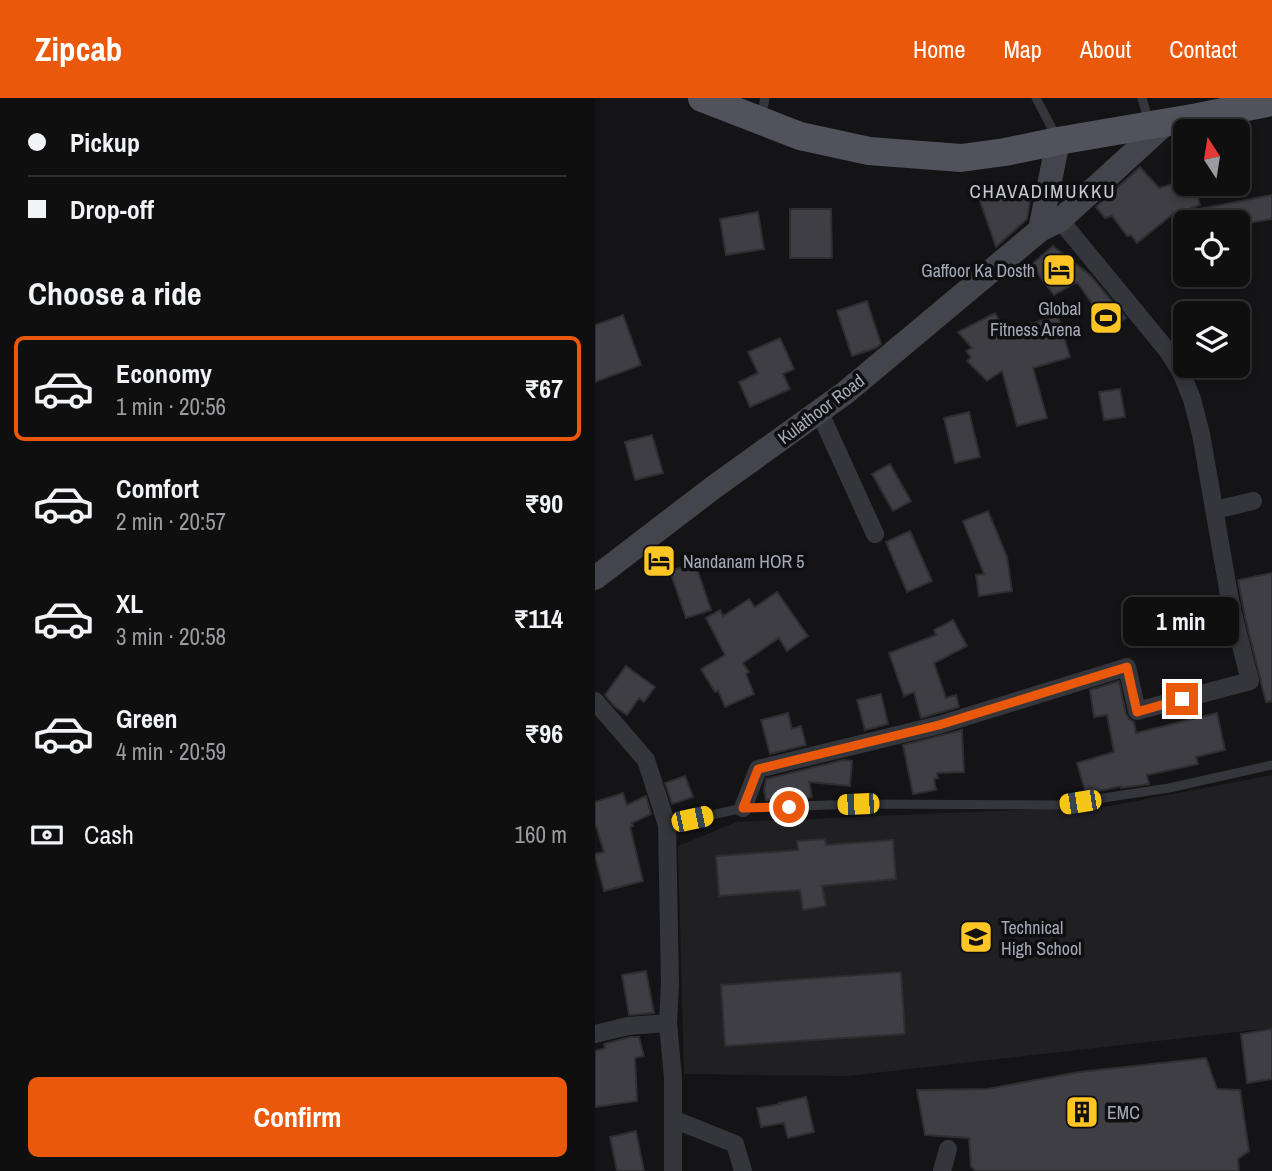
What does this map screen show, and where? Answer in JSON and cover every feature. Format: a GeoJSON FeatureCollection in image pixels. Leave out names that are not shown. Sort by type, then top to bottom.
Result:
{"type":"FeatureCollection","features":[{"type":"Feature","properties":{"kind":"main road"},"geometry":{"type":"LineString","coordinates":[[706,99],[763,109],[800,136],[869,151],[961,158],[1272,103]]}},
{"type":"Feature","properties":{"kind":"main road","name":"Kulathoor Road"},"geometry":{"type":"LineString","coordinates":[[595,578],[714,487],[845,393],[1050,225],[1157,124]]}},
{"type":"Feature","properties":{"kind":"main road"},"geometry":{"type":"LineString","coordinates":[[1050,225],[1058,141]]}},
{"type":"Feature","properties":{"kind":"street"},"geometry":{"type":"LineString","coordinates":[[743,808],[758,769],[939,725],[1127,667],[1137,712],[1249,681],[1231,606],[1201,434],[1192,399],[1181,372],[1167,351],[1050,225]]}},
{"type":"Feature","properties":{"kind":"street"},"geometry":{"type":"LineString","coordinates":[[819,411],[875,534]]}},
{"type":"Feature","properties":{"kind":"street"},"geometry":{"type":"LineString","coordinates":[[1215,510],[1253,501]]}},
{"type":"Feature","properties":{"kind":"street"},"geometry":{"type":"LineString","coordinates":[[595,701],[646,760],[667,825],[670,984],[668,1023],[673,1078],[673,1171]]}},
{"type":"Feature","properties":{"kind":"street"},"geometry":{"type":"LineString","coordinates":[[595,1034],[628,1026],[668,1023]]}},
{"type":"Feature","properties":{"kind":"street"},"geometry":{"type":"LineString","coordinates":[[673,1119],[735,1144],[743,1171]]}},
{"type":"Feature","properties":{"kind":"street"},"geometry":{"type":"LineString","coordinates":[[942,1171],[948,1149]]}},
{"type":"Feature","properties":{"kind":"lane"},"geometry":{"type":"LineString","coordinates":[[1036,98],[1058,141]]}},
{"type":"Feature","properties":{"kind":"lane"},"geometry":{"type":"LineString","coordinates":[[1142,98],[1157,124]]}},
{"type":"Feature","properties":{"kind":"lane"},"geometry":{"type":"LineString","coordinates":[[667,825],[743,808],[858,804],[1058,805],[1169,788],[1272,765]]}},
{"type":"Feature","properties":{"kind":"shaded area","name":"Technical High School"},"geometry":{"type":"Polygon","coordinates":[[[1272,775],[1272,1028],[848,1076],[684,1074],[678,846],[736,822],[1110,806],[1272,775]]]}},
{"type":"Feature","properties":{"kind":"building"},"geometry":{"type":"Polygon","coordinates":[[[1140,167],[1159,188],[1173,184],[1173,196],[1197,196],[1200,205],[1186,210],[1173,210],[1173,214],[1137,243],[1131,235],[1127,236],[1112,216],[1105,218],[1096,207],[1140,167]]]}},
{"type":"Feature","properties":{"kind":"building"},"geometry":{"type":"Polygon","coordinates":[[[1014,193],[1031,195],[1027,219],[996,247],[979,198],[1014,193]]]}},
{"type":"Feature","properties":{"kind":"building"},"geometry":{"type":"Polygon","coordinates":[[[1272,195],[1272,219],[1250,223],[1250,210],[1194,210],[1272,195]]]}},
{"type":"Feature","properties":{"kind":"building"},"geometry":{"type":"Polygon","coordinates":[[[790,209],[831,209],[832,258],[790,258],[790,209]]]}},
{"type":"Feature","properties":{"kind":"building"},"geometry":{"type":"Polygon","coordinates":[[[758,212],[764,249],[726,255],[720,219],[758,212]]]}},
{"type":"Feature","properties":{"kind":"building"},"geometry":{"type":"Polygon","coordinates":[[[1053,246],[1091,276],[1126,318],[1110,329],[1077,282],[1054,295],[1031,265],[1053,246]]]}},
{"type":"Feature","properties":{"kind":"building"},"geometry":{"type":"Polygon","coordinates":[[[867,301],[881,344],[852,356],[837,311],[867,301]]]}},
{"type":"Feature","properties":{"kind":"building"},"geometry":{"type":"Polygon","coordinates":[[[995,313],[1005,331],[1058,316],[1070,357],[1033,368],[1047,418],[1017,426],[1002,371],[987,381],[967,361],[971,357],[966,351],[972,348],[958,332],[995,313]]]}},
{"type":"Feature","properties":{"kind":"building"},"geometry":{"type":"Polygon","coordinates":[[[623,315],[641,365],[595,382],[595,325],[623,315]]]}},
{"type":"Feature","properties":{"kind":"building"},"geometry":{"type":"Polygon","coordinates":[[[780,338],[794,369],[783,374],[790,389],[750,407],[739,382],[758,373],[748,352],[780,338]]]}},
{"type":"Feature","properties":{"kind":"building"},"geometry":{"type":"Polygon","coordinates":[[[1120,389],[1125,417],[1104,420],[1099,392],[1120,389]]]}},
{"type":"Feature","properties":{"kind":"building"},"geometry":{"type":"Polygon","coordinates":[[[969,412],[980,457],[955,463],[944,418],[969,412]]]}},
{"type":"Feature","properties":{"kind":"building"},"geometry":{"type":"Polygon","coordinates":[[[652,435],[663,473],[635,480],[625,442],[652,435]]]}},
{"type":"Feature","properties":{"kind":"building"},"geometry":{"type":"Polygon","coordinates":[[[890,464],[911,501],[893,511],[872,474],[890,464]]]}},
{"type":"Feature","properties":{"kind":"building"},"geometry":{"type":"Polygon","coordinates":[[[988,511],[1007,557],[1012,591],[979,596],[976,575],[984,574],[963,521],[988,511]]]}},
{"type":"Feature","properties":{"kind":"building"},"geometry":{"type":"Polygon","coordinates":[[[910,531],[932,581],[907,592],[886,542],[910,531]]]}},
{"type":"Feature","properties":{"kind":"building"},"geometry":{"type":"Polygon","coordinates":[[[695,563],[711,610],[686,618],[670,571],[695,563]]]}},
{"type":"Feature","properties":{"kind":"building"},"geometry":{"type":"Polygon","coordinates":[[[1272,573],[1272,701],[1266,702],[1238,580],[1272,573]]]}},
{"type":"Feature","properties":{"kind":"building"},"geometry":{"type":"Polygon","coordinates":[[[777,592],[808,636],[787,651],[779,638],[743,663],[749,672],[746,674],[754,694],[725,707],[718,690],[715,692],[701,669],[725,655],[706,618],[720,610],[723,616],[749,599],[755,607],[777,592]]]}},
{"type":"Feature","properties":{"kind":"building"},"geometry":{"type":"Polygon","coordinates":[[[1205,599],[1211,623],[1158,637],[1152,614],[1205,599]]]}},
{"type":"Feature","properties":{"kind":"building"},"geometry":{"type":"Polygon","coordinates":[[[953,620],[967,646],[934,663],[946,698],[956,695],[959,707],[921,718],[914,692],[904,696],[889,653],[936,635],[934,630],[953,620]]]}},
{"type":"Feature","properties":{"kind":"building"},"geometry":{"type":"Polygon","coordinates":[[[626,666],[655,687],[644,702],[639,698],[627,715],[605,695],[626,666]]]}},
{"type":"Feature","properties":{"kind":"building"},"geometry":{"type":"Polygon","coordinates":[[[1119,681],[1126,714],[1134,722],[1136,733],[1217,713],[1225,750],[1196,757],[1198,764],[1147,775],[1149,784],[1121,786],[1086,794],[1077,763],[1114,752],[1107,715],[1094,717],[1090,690],[1119,681]]]}},
{"type":"Feature","properties":{"kind":"building"},"geometry":{"type":"Polygon","coordinates":[[[881,694],[888,724],[865,730],[857,700],[881,694]]]}},
{"type":"Feature","properties":{"kind":"building"},"geometry":{"type":"Polygon","coordinates":[[[788,713],[792,729],[801,726],[806,745],[770,754],[761,720],[788,713]]]}},
{"type":"Feature","properties":{"kind":"building"},"geometry":{"type":"Polygon","coordinates":[[[962,730],[964,772],[937,773],[938,778],[934,779],[936,790],[913,794],[903,745],[962,730]]]}},
{"type":"Feature","properties":{"kind":"building"},"geometry":{"type":"Polygon","coordinates":[[[843,760],[852,761],[850,786],[809,782],[812,797],[766,800],[766,779],[843,760]]]}},
{"type":"Feature","properties":{"kind":"building"},"geometry":{"type":"Polygon","coordinates":[[[685,776],[693,797],[672,804],[665,783],[685,776]]]}},
{"type":"Feature","properties":{"kind":"building"},"geometry":{"type":"Polygon","coordinates":[[[623,793],[627,805],[646,796],[651,814],[632,823],[633,826],[630,827],[643,881],[604,891],[595,856],[604,852],[595,823],[595,802],[623,793]]]}},
{"type":"Feature","properties":{"kind":"building"},"geometry":{"type":"Polygon","coordinates":[[[825,839],[826,845],[893,840],[896,879],[822,886],[826,906],[803,910],[800,890],[719,896],[716,856],[798,850],[797,841],[825,839]]]}},
{"type":"Feature","properties":{"kind":"building"},"geometry":{"type":"Polygon","coordinates":[[[646,971],[654,1013],[629,1015],[622,975],[646,971]]]}},
{"type":"Feature","properties":{"kind":"building"},"geometry":{"type":"Polygon","coordinates":[[[901,972],[905,1034],[725,1046],[721,985],[901,972]]]}},
{"type":"Feature","properties":{"kind":"building"},"geometry":{"type":"Polygon","coordinates":[[[1272,1029],[1272,1079],[1247,1083],[1241,1034],[1272,1029]]]}},
{"type":"Feature","properties":{"kind":"building"},"geometry":{"type":"Polygon","coordinates":[[[639,1037],[644,1056],[635,1058],[637,1101],[595,1107],[595,1051],[605,1048],[604,1044],[639,1037]]]}},
{"type":"Feature","properties":{"kind":"building","name":"EMC"},"geometry":{"type":"Polygon","coordinates":[[[1206,1058],[1217,1089],[1240,1090],[1249,1151],[1238,1159],[1239,1171],[976,1171],[971,1167],[969,1138],[925,1135],[917,1090],[987,1089],[1079,1072],[1206,1058]]]}},
{"type":"Feature","properties":{"kind":"building"},"geometry":{"type":"Polygon","coordinates":[[[806,1097],[814,1132],[788,1138],[784,1123],[761,1127],[757,1108],[806,1097]]]}},
{"type":"Feature","properties":{"kind":"building"},"geometry":{"type":"Polygon","coordinates":[[[636,1131],[644,1171],[617,1171],[610,1137],[636,1131]]]}},
{"type":"Feature","properties":{"kind":"place","name":"Gaffoor Ka Dosth"},"geometry":{"type":"Point","coordinates":[1059,270]}},
{"type":"Feature","properties":{"kind":"place","name":"Global Fitness Arena"},"geometry":{"type":"Point","coordinates":[1106,318]}},
{"type":"Feature","properties":{"kind":"place","name":"Nandanam HOR 5"},"geometry":{"type":"Point","coordinates":[659,561]}},
{"type":"Feature","properties":{"kind":"place","name":"Technical High School"},"geometry":{"type":"Point","coordinates":[976,937]}},
{"type":"Feature","properties":{"kind":"place","name":"EMC"},"geometry":{"type":"Point","coordinates":[1082,1112]}},
{"type":"Feature","properties":{"kind":"district","name":"CHAVADIMUKKU"},"geometry":{"type":"Point","coordinates":[1043,191]}},
{"type":"Feature","properties":{"kind":"route"},"geometry":{"type":"LineString","coordinates":[[789,807],[743,808],[758,769],[939,725],[1127,667],[1137,712],[1182,699]]}}]}
